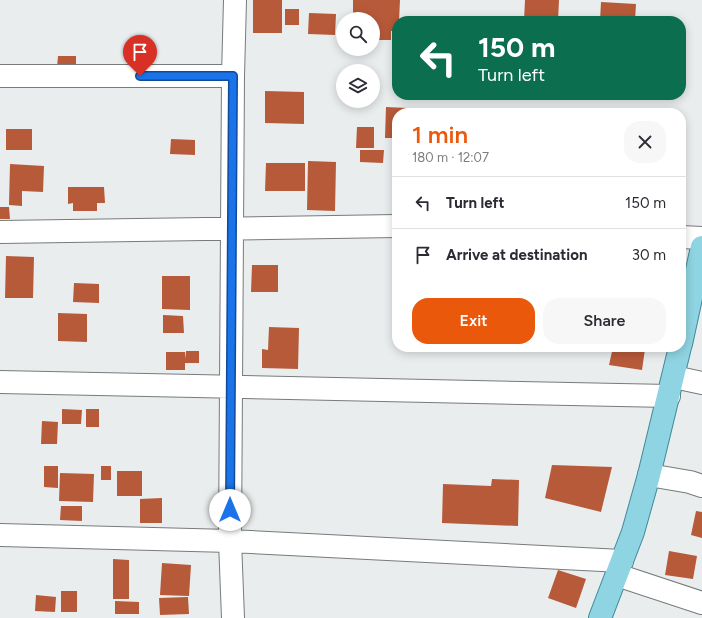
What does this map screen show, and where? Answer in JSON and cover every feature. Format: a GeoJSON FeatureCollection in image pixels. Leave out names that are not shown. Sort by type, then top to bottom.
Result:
{"type":"FeatureCollection","features":[{"type":"Feature","properties":{"kind":"main road"},"geometry":{"type":"LineString","coordinates":[[686,321],[702,247]]}},
{"type":"Feature","properties":{"kind":"main road"},"geometry":{"type":"LineString","coordinates":[[600,618],[633,532],[649,475],[679,352]]}},
{"type":"Feature","properties":{"kind":"street"},"geometry":{"type":"LineString","coordinates":[[233,618],[230,541],[233,76],[235,0]]}},
{"type":"Feature","properties":{"kind":"street"},"geometry":{"type":"LineString","coordinates":[[0,76],[233,76]]}},
{"type":"Feature","properties":{"kind":"street"},"geometry":{"type":"LineString","coordinates":[[0,232],[392,226]]}},
{"type":"Feature","properties":{"kind":"street"},"geometry":{"type":"LineString","coordinates":[[686,237],[702,238]]}},
{"type":"Feature","properties":{"kind":"street"},"geometry":{"type":"LineString","coordinates":[[0,382],[231,386],[671,387],[702,383]]}},
{"type":"Feature","properties":{"kind":"street"},"geometry":{"type":"LineString","coordinates":[[649,475],[690,482],[702,486]]}},
{"type":"Feature","properties":{"kind":"street"},"geometry":{"type":"LineString","coordinates":[[0,535],[230,541],[620,568],[702,603]]}},
{"type":"Feature","properties":{"kind":"building"},"geometry":{"type":"Polygon","coordinates":[[[253,0],[282,0],[282,33],[253,33],[253,0]]]}},
{"type":"Feature","properties":{"kind":"building"},"geometry":{"type":"Polygon","coordinates":[[[353,0],[400,0],[399,16],[392,16],[391,40],[380,40],[380,12],[353,12],[353,0]]]}},
{"type":"Feature","properties":{"kind":"building"},"geometry":{"type":"Polygon","coordinates":[[[525,0],[559,0],[558,16],[524,16],[525,0]]]}},
{"type":"Feature","properties":{"kind":"building"},"geometry":{"type":"Polygon","coordinates":[[[601,2],[636,4],[635,16],[600,16],[601,2]]]}},
{"type":"Feature","properties":{"kind":"building"},"geometry":{"type":"Polygon","coordinates":[[[285,9],[299,9],[299,25],[285,25],[285,9]]]}},
{"type":"Feature","properties":{"kind":"building"},"geometry":{"type":"Polygon","coordinates":[[[309,13],[336,14],[335,35],[308,34],[309,13]]]}},
{"type":"Feature","properties":{"kind":"building"},"geometry":{"type":"Polygon","coordinates":[[[58,56],[76,56],[76,67],[57,67],[58,56]]]}},
{"type":"Feature","properties":{"kind":"building"},"geometry":{"type":"Polygon","coordinates":[[[265,91],[304,92],[304,124],[265,123],[265,91]]]}},
{"type":"Feature","properties":{"kind":"building"},"geometry":{"type":"Polygon","coordinates":[[[386,107],[407,108],[392,108],[392,138],[385,138],[386,107]]]}},
{"type":"Feature","properties":{"kind":"building"},"geometry":{"type":"Polygon","coordinates":[[[357,127],[374,127],[374,148],[356,148],[357,127]]]}},
{"type":"Feature","properties":{"kind":"building"},"geometry":{"type":"Polygon","coordinates":[[[6,129],[32,129],[32,150],[6,150],[6,129]]]}},
{"type":"Feature","properties":{"kind":"building"},"geometry":{"type":"Polygon","coordinates":[[[171,139],[195,140],[195,155],[170,154],[171,139]]]}},
{"type":"Feature","properties":{"kind":"building"},"geometry":{"type":"Polygon","coordinates":[[[360,150],[384,150],[383,163],[360,162],[360,150]]]}},
{"type":"Feature","properties":{"kind":"building"},"geometry":{"type":"Polygon","coordinates":[[[308,161],[336,162],[335,211],[307,210],[308,161]]]}},
{"type":"Feature","properties":{"kind":"building"},"geometry":{"type":"Polygon","coordinates":[[[266,163],[305,163],[305,191],[265,191],[266,163]]]}},
{"type":"Feature","properties":{"kind":"building"},"geometry":{"type":"Polygon","coordinates":[[[10,164],[44,166],[43,192],[22,191],[22,206],[9,205],[10,164]]]}},
{"type":"Feature","properties":{"kind":"building"},"geometry":{"type":"Polygon","coordinates":[[[68,187],[104,187],[105,203],[97,203],[97,211],[73,211],[73,203],[68,204],[68,187]]]}},
{"type":"Feature","properties":{"kind":"building"},"geometry":{"type":"Polygon","coordinates":[[[0,207],[9,207],[10,219],[0,219],[0,207]]]}},
{"type":"Feature","properties":{"kind":"building"},"geometry":{"type":"Polygon","coordinates":[[[6,256],[34,257],[33,298],[5,298],[6,256]]]}},
{"type":"Feature","properties":{"kind":"building"},"geometry":{"type":"Polygon","coordinates":[[[252,265],[278,265],[278,292],[251,292],[252,265]]]}},
{"type":"Feature","properties":{"kind":"building"},"geometry":{"type":"Polygon","coordinates":[[[162,276],[190,276],[190,310],[162,309],[162,276]]]}},
{"type":"Feature","properties":{"kind":"building"},"geometry":{"type":"Polygon","coordinates":[[[74,283],[99,284],[99,303],[73,302],[74,283]]]}},
{"type":"Feature","properties":{"kind":"building"},"geometry":{"type":"Polygon","coordinates":[[[58,313],[87,314],[87,342],[58,341],[58,313]]]}},
{"type":"Feature","properties":{"kind":"building"},"geometry":{"type":"Polygon","coordinates":[[[163,315],[183,316],[184,333],[163,333],[163,315]]]}},
{"type":"Feature","properties":{"kind":"building"},"geometry":{"type":"Polygon","coordinates":[[[269,327],[299,328],[298,369],[262,368],[262,349],[268,350],[269,327]]]}},
{"type":"Feature","properties":{"kind":"building"},"geometry":{"type":"Polygon","coordinates":[[[186,351],[199,351],[199,363],[185,363],[185,370],[166,370],[166,352],[185,352],[186,359],[186,351]]]}},
{"type":"Feature","properties":{"kind":"building"},"geometry":{"type":"Polygon","coordinates":[[[612,352],[645,352],[642,370],[609,365],[612,352]]]}},
{"type":"Feature","properties":{"kind":"building"},"geometry":{"type":"Polygon","coordinates":[[[62,409],[82,410],[81,424],[62,424],[62,409]]]}},
{"type":"Feature","properties":{"kind":"building"},"geometry":{"type":"Polygon","coordinates":[[[86,409],[99,409],[99,427],[86,427],[86,409]]]}},
{"type":"Feature","properties":{"kind":"building"},"geometry":{"type":"Polygon","coordinates":[[[42,421],[58,422],[57,444],[41,444],[42,421]]]}},
{"type":"Feature","properties":{"kind":"building"},"geometry":{"type":"Polygon","coordinates":[[[552,465],[612,467],[601,512],[545,498],[552,465]]]}},
{"type":"Feature","properties":{"kind":"building"},"geometry":{"type":"Polygon","coordinates":[[[44,466],[58,466],[58,488],[44,487],[44,466]]]}},
{"type":"Feature","properties":{"kind":"building"},"geometry":{"type":"Polygon","coordinates":[[[101,466],[111,466],[111,480],[101,480],[101,466]]]}},
{"type":"Feature","properties":{"kind":"building"},"geometry":{"type":"Polygon","coordinates":[[[117,471],[142,471],[142,496],[117,496],[117,471]]]}},
{"type":"Feature","properties":{"kind":"building"},"geometry":{"type":"Polygon","coordinates":[[[60,473],[94,474],[93,502],[59,501],[60,473]]]}},
{"type":"Feature","properties":{"kind":"building"},"geometry":{"type":"Polygon","coordinates":[[[492,479],[519,480],[518,526],[442,523],[443,484],[491,486],[492,479]]]}},
{"type":"Feature","properties":{"kind":"building"},"geometry":{"type":"Polygon","coordinates":[[[162,498],[162,523],[140,523],[140,499],[162,498]]]}},
{"type":"Feature","properties":{"kind":"building"},"geometry":{"type":"Polygon","coordinates":[[[61,506],[82,506],[82,521],[60,520],[61,506]]]}},
{"type":"Feature","properties":{"kind":"building"},"geometry":{"type":"Polygon","coordinates":[[[696,511],[702,512],[702,538],[691,535],[696,511]]]}},
{"type":"Feature","properties":{"kind":"building"},"geometry":{"type":"Polygon","coordinates":[[[669,551],[697,556],[693,579],[665,575],[669,551]]]}},
{"type":"Feature","properties":{"kind":"building"},"geometry":{"type":"Polygon","coordinates":[[[113,559],[129,560],[129,599],[113,599],[113,559]]]}},
{"type":"Feature","properties":{"kind":"building"},"geometry":{"type":"Polygon","coordinates":[[[162,563],[191,565],[189,596],[160,595],[162,563]]]}},
{"type":"Feature","properties":{"kind":"building"},"geometry":{"type":"Polygon","coordinates":[[[558,570],[586,579],[576,608],[548,598],[558,570]]]}},
{"type":"Feature","properties":{"kind":"building"},"geometry":{"type":"Polygon","coordinates":[[[61,591],[77,591],[77,612],[61,612],[61,591]]]}},
{"type":"Feature","properties":{"kind":"building"},"geometry":{"type":"Polygon","coordinates":[[[36,595],[56,597],[55,612],[35,611],[36,595]]]}},
{"type":"Feature","properties":{"kind":"building"},"geometry":{"type":"Polygon","coordinates":[[[188,597],[189,614],[160,615],[159,598],[188,597]]]}},
{"type":"Feature","properties":{"kind":"building"},"geometry":{"type":"Polygon","coordinates":[[[115,601],[139,602],[139,614],[115,614],[115,601]]]}},
{"type":"Feature","properties":{"kind":"route"},"geometry":{"type":"LineString","coordinates":[[140,76],[233,76],[230,510]]}}]}
